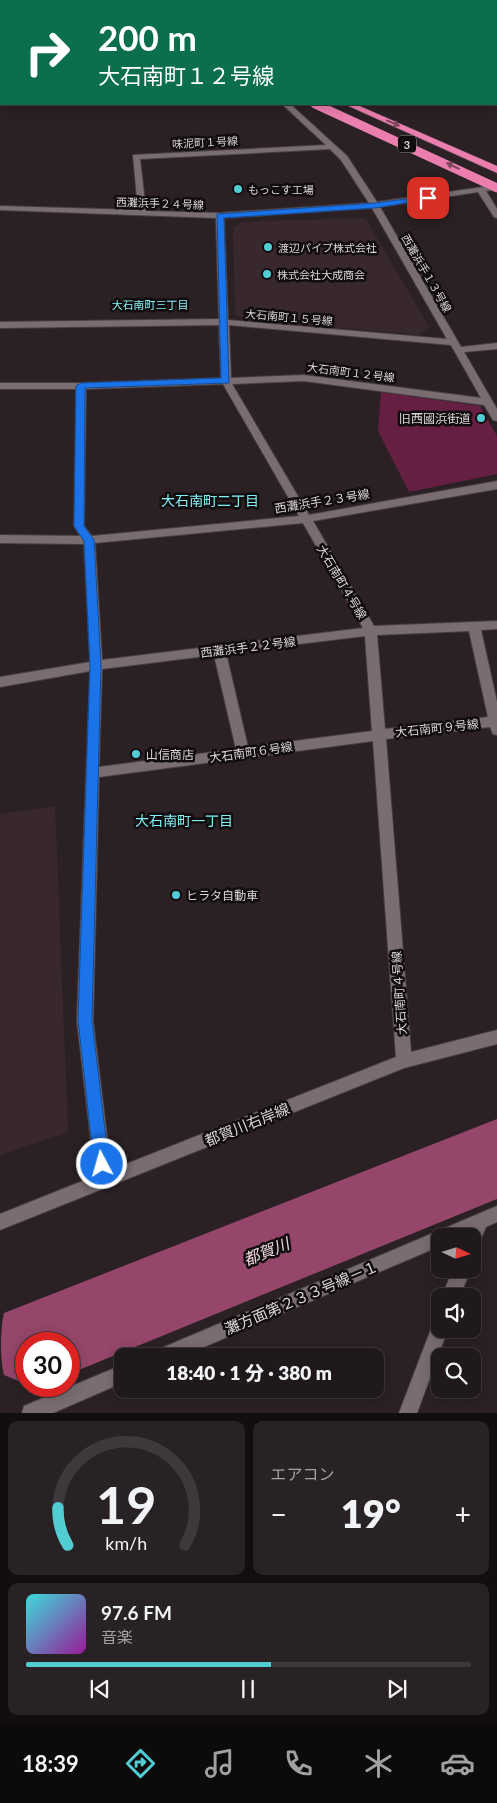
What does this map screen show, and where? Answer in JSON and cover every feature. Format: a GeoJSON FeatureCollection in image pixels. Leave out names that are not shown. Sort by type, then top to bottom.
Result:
{"type":"FeatureCollection","features":[{"type":"Feature","properties":{"kind":"highway","name":"3"},"geometry":{"type":"LineString","coordinates":[[317,105],[404,143],[497,188]]}},
{"type":"Feature","properties":{"kind":"highway","name":"3"},"geometry":{"type":"LineString","coordinates":[[352,105],[497,170]]}},
{"type":"Feature","properties":{"kind":"street","name":"西灘浜手１３号線"},"geometry":{"type":"LineString","coordinates":[[287,105],[344,158],[375,205],[497,418]]}},
{"type":"Feature","properties":{"kind":"street","name":"味泥町１号線"},"geometry":{"type":"LineString","coordinates":[[142,213],[136,157],[332,147]]}},
{"type":"Feature","properties":{"kind":"street","name":"西灘浜手２４号線"},"geometry":{"type":"LineString","coordinates":[[0,208],[220,216],[375,205],[497,188]]}},
{"type":"Feature","properties":{"kind":"street"},"geometry":{"type":"LineString","coordinates":[[481,190],[497,215]]}},
{"type":"Feature","properties":{"kind":"street","name":"大石南町４号線"},"geometry":{"type":"LineString","coordinates":[[220,216],[226,381],[371,631],[404,1061]]}},
{"type":"Feature","properties":{"kind":"street","name":"大石南町１５号線"},"geometry":{"type":"LineString","coordinates":[[0,325],[224,322],[457,347],[497,346]]}},
{"type":"Feature","properties":{"kind":"street","name":"大石南町１２号線"},"geometry":{"type":"LineString","coordinates":[[0,386],[81,386],[304,378],[488,402]]}},
{"type":"Feature","properties":{"kind":"street"},"geometry":{"type":"LineString","coordinates":[[81,386],[79,526],[89,540],[96,665],[85,1020],[104,1182]]}},
{"type":"Feature","properties":{"kind":"street","name":"西灘浜手２３号線"},"geometry":{"type":"LineString","coordinates":[[0,539],[89,540],[305,519],[497,484]]}},
{"type":"Feature","properties":{"kind":"street","name":"西灘浜手２２号線"},"geometry":{"type":"LineString","coordinates":[[0,682],[96,665],[371,631],[497,624]]}},
{"type":"Feature","properties":{"kind":"street"},"geometry":{"type":"LineString","coordinates":[[474,626],[496,720]]}},
{"type":"Feature","properties":{"kind":"street"},"geometry":{"type":"LineString","coordinates":[[219,651],[243,753]]}},
{"type":"Feature","properties":{"kind":"street","name":"大石南町９号線"},"geometry":{"type":"LineString","coordinates":[[379,734],[496,720]]}},
{"type":"Feature","properties":{"kind":"street","name":"大石南町６号線"},"geometry":{"type":"LineString","coordinates":[[93,773],[379,734]]}},
{"type":"Feature","properties":{"kind":"street","name":"都賀川右岸線"},"geometry":{"type":"LineString","coordinates":[[0,1222],[404,1061],[497,1037]]}},
{"type":"Feature","properties":{"kind":"street","name":"灘方面第２３３号線－１"},"geometry":{"type":"LineString","coordinates":[[462,1228],[497,1214]]}},
{"type":"Feature","properties":{"kind":"street"},"geometry":{"type":"LineString","coordinates":[[477,1228],[480,1220]]}},
{"type":"Feature","properties":{"kind":"street","name":"灘方面第２３３号線－１"},"geometry":{"type":"LineString","coordinates":[[182,1348],[431,1241]]}},
{"type":"Feature","properties":{"kind":"street"},"geometry":{"type":"LineString","coordinates":[[408,1413],[436,1338]]}},
{"type":"Feature","properties":{"kind":"street"},"geometry":{"type":"LineString","coordinates":[[31,1413],[114,1377]]}},
{"type":"Feature","properties":{"kind":"shaded area"},"geometry":{"type":"Polygon","coordinates":[[[366,219],[429,327],[418,335],[244,319],[235,314],[233,228],[242,222],[366,219]]]}},
{"type":"Feature","properties":{"kind":"shaded area"},"geometry":{"type":"Polygon","coordinates":[[[381,392],[480,406],[497,436],[497,474],[409,492],[378,431],[381,392]]]}},
{"type":"Feature","properties":{"kind":"shaded area"},"geometry":{"type":"Polygon","coordinates":[[[55,806],[68,1132],[0,1155],[0,814],[55,806]]]}},
{"type":"Feature","properties":{"kind":"waterway","name":"都賀川"},"geometry":{"type":"LineString","coordinates":[[65,1332],[497,1159]]}},
{"type":"Feature","properties":{"kind":"place","name":"もっこす工場"},"geometry":{"type":"Point","coordinates":[238,189]}},
{"type":"Feature","properties":{"kind":"place","name":"渡辺パイプ株式会社"},"geometry":{"type":"Point","coordinates":[268,247]}},
{"type":"Feature","properties":{"kind":"place","name":"株式会社大成商会"},"geometry":{"type":"Point","coordinates":[267,274]}},
{"type":"Feature","properties":{"kind":"place","name":"旧西國浜街道"},"geometry":{"type":"Point","coordinates":[481,418]}},
{"type":"Feature","properties":{"kind":"place","name":"山信商店"},"geometry":{"type":"Point","coordinates":[136,754]}},
{"type":"Feature","properties":{"kind":"place","name":"ヒラタ自動車"},"geometry":{"type":"Point","coordinates":[176,895]}},
{"type":"Feature","properties":{"kind":"district","name":"大石南町三丁目"},"geometry":{"type":"Point","coordinates":[150,304]}},
{"type":"Feature","properties":{"kind":"district","name":"大石南町二丁目"},"geometry":{"type":"Point","coordinates":[210,500]}},
{"type":"Feature","properties":{"kind":"district","name":"大石南町一丁目"},"geometry":{"type":"Point","coordinates":[184,820]}},
{"type":"Feature","properties":{"kind":"route"},"geometry":{"type":"LineString","coordinates":[[102,1164],[85,1020],[96,665],[89,540],[79,526],[81,386],[226,381],[220,216],[375,205],[428,198]]}}]}
